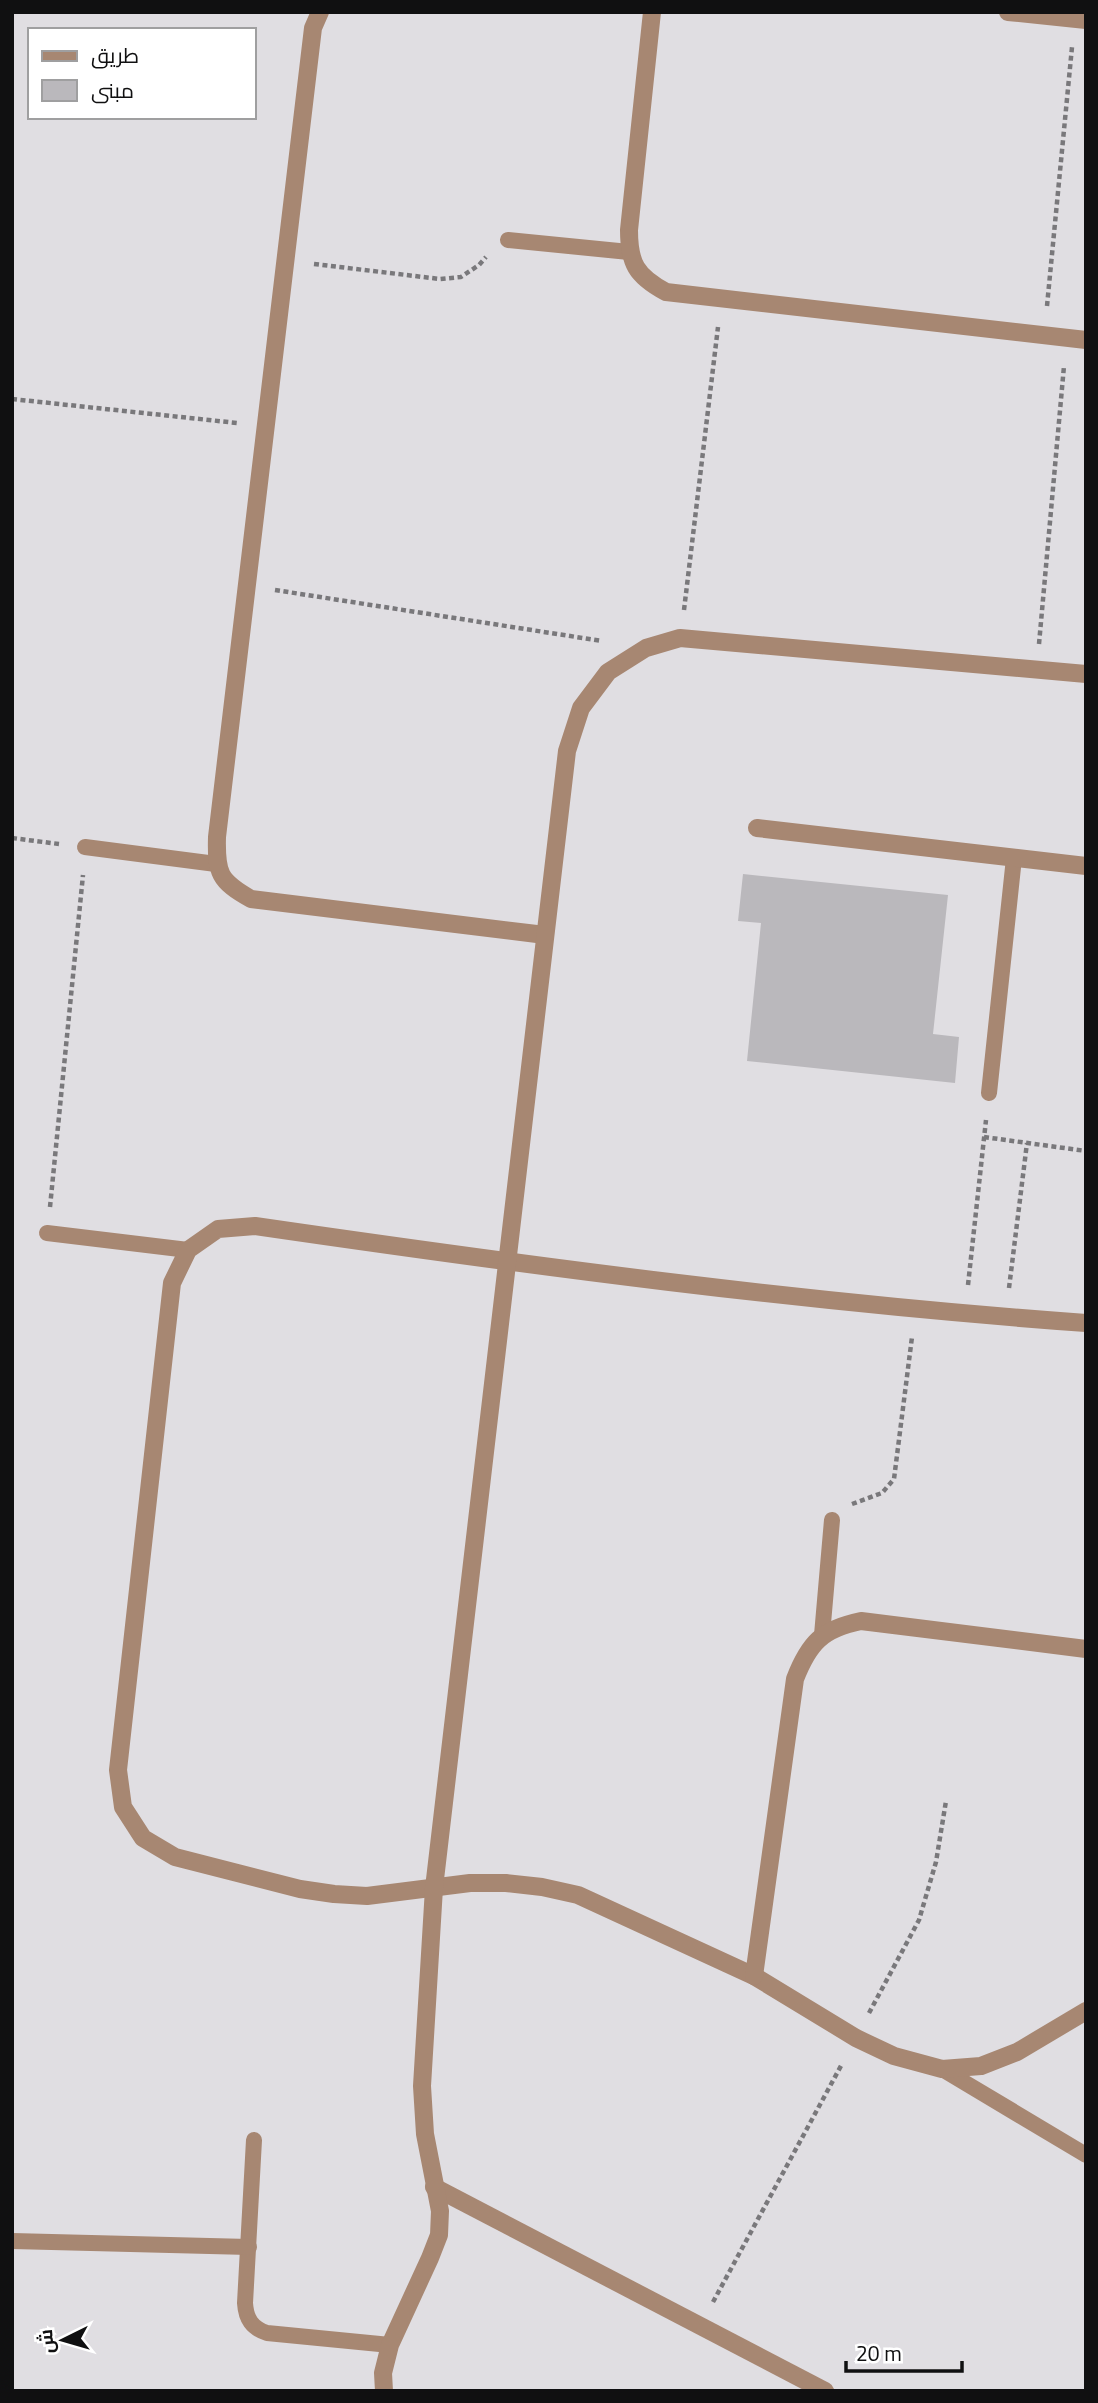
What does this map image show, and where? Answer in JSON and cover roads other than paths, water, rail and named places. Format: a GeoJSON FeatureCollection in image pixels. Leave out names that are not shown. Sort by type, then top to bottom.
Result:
{"type":"FeatureCollection","features":[{"type":"Feature","properties":{"kind":"street"},"geometry":{"type":"LineString","coordinates":[[320,12],[313,28],[246,586],[216,864],[229,886],[251,899],[545,935]]}},
{"type":"Feature","properties":{"kind":"street"},"geometry":{"type":"LineString","coordinates":[[652,12],[629,230],[629,252],[637,270],[649,283],[666,292],[1086,340]]}},
{"type":"Feature","properties":{"kind":"street"},"geometry":{"type":"LineString","coordinates":[[1008,12],[1080,20]]}},
{"type":"Feature","properties":{"kind":"street"},"geometry":{"type":"LineString","coordinates":[[384,2391],[383,2373],[390,2345],[439,2235],[440,2211],[425,2134],[422,2086],[434,1888],[567,751],[580,708],[608,672],[646,648],[680,638],[1086,674]]}},
{"type":"Feature","properties":{"kind":"street"},"geometry":{"type":"LineString","coordinates":[[757,828],[1086,866]]}},
{"type":"Feature","properties":{"kind":"street"},"geometry":{"type":"LineString","coordinates":[[1086,1323],[964,1314],[506,1262],[255,1226],[218,1229],[188,1250],[172,1283],[118,1770],[123,1807],[143,1838],[175,1857],[300,1889],[334,1894],[367,1896],[470,1883],[506,1883],[542,1886],[578,1895],[754,1976],[856,2038],[894,2056],[942,2069],[981,2066],[1017,2052],[1086,2011]]}},
{"type":"Feature","properties":{"kind":"street"},"geometry":{"type":"LineString","coordinates":[[754,1976],[795,1679],[805,1654],[822,1635],[841,1625],[861,1621],[1086,1649]]}},
{"type":"Feature","properties":{"kind":"street"},"geometry":{"type":"LineString","coordinates":[[434,2187],[825,2391]]}},
{"type":"Feature","properties":{"kind":"lane"},"geometry":{"type":"LineString","coordinates":[[508,240],[629,252]]}},
{"type":"Feature","properties":{"kind":"lane"},"geometry":{"type":"LineString","coordinates":[[85,847],[216,864]]}},
{"type":"Feature","properties":{"kind":"lane"},"geometry":{"type":"LineString","coordinates":[[989,1093],[1014,858]]}},
{"type":"Feature","properties":{"kind":"lane"},"geometry":{"type":"LineString","coordinates":[[47,1233],[188,1250]]}},
{"type":"Feature","properties":{"kind":"lane"},"geometry":{"type":"LineString","coordinates":[[822,1635],[832,1520]]}},
{"type":"Feature","properties":{"kind":"lane"},"geometry":{"type":"LineString","coordinates":[[942,2069],[1086,2155]]}},
{"type":"Feature","properties":{"kind":"lane"},"geometry":{"type":"LineString","coordinates":[[254,2140],[246,2314],[250,2323],[267,2333],[390,2345]]}},
{"type":"Feature","properties":{"kind":"lane"},"geometry":{"type":"LineString","coordinates":[[12,2241],[249,2247]]}}]}
